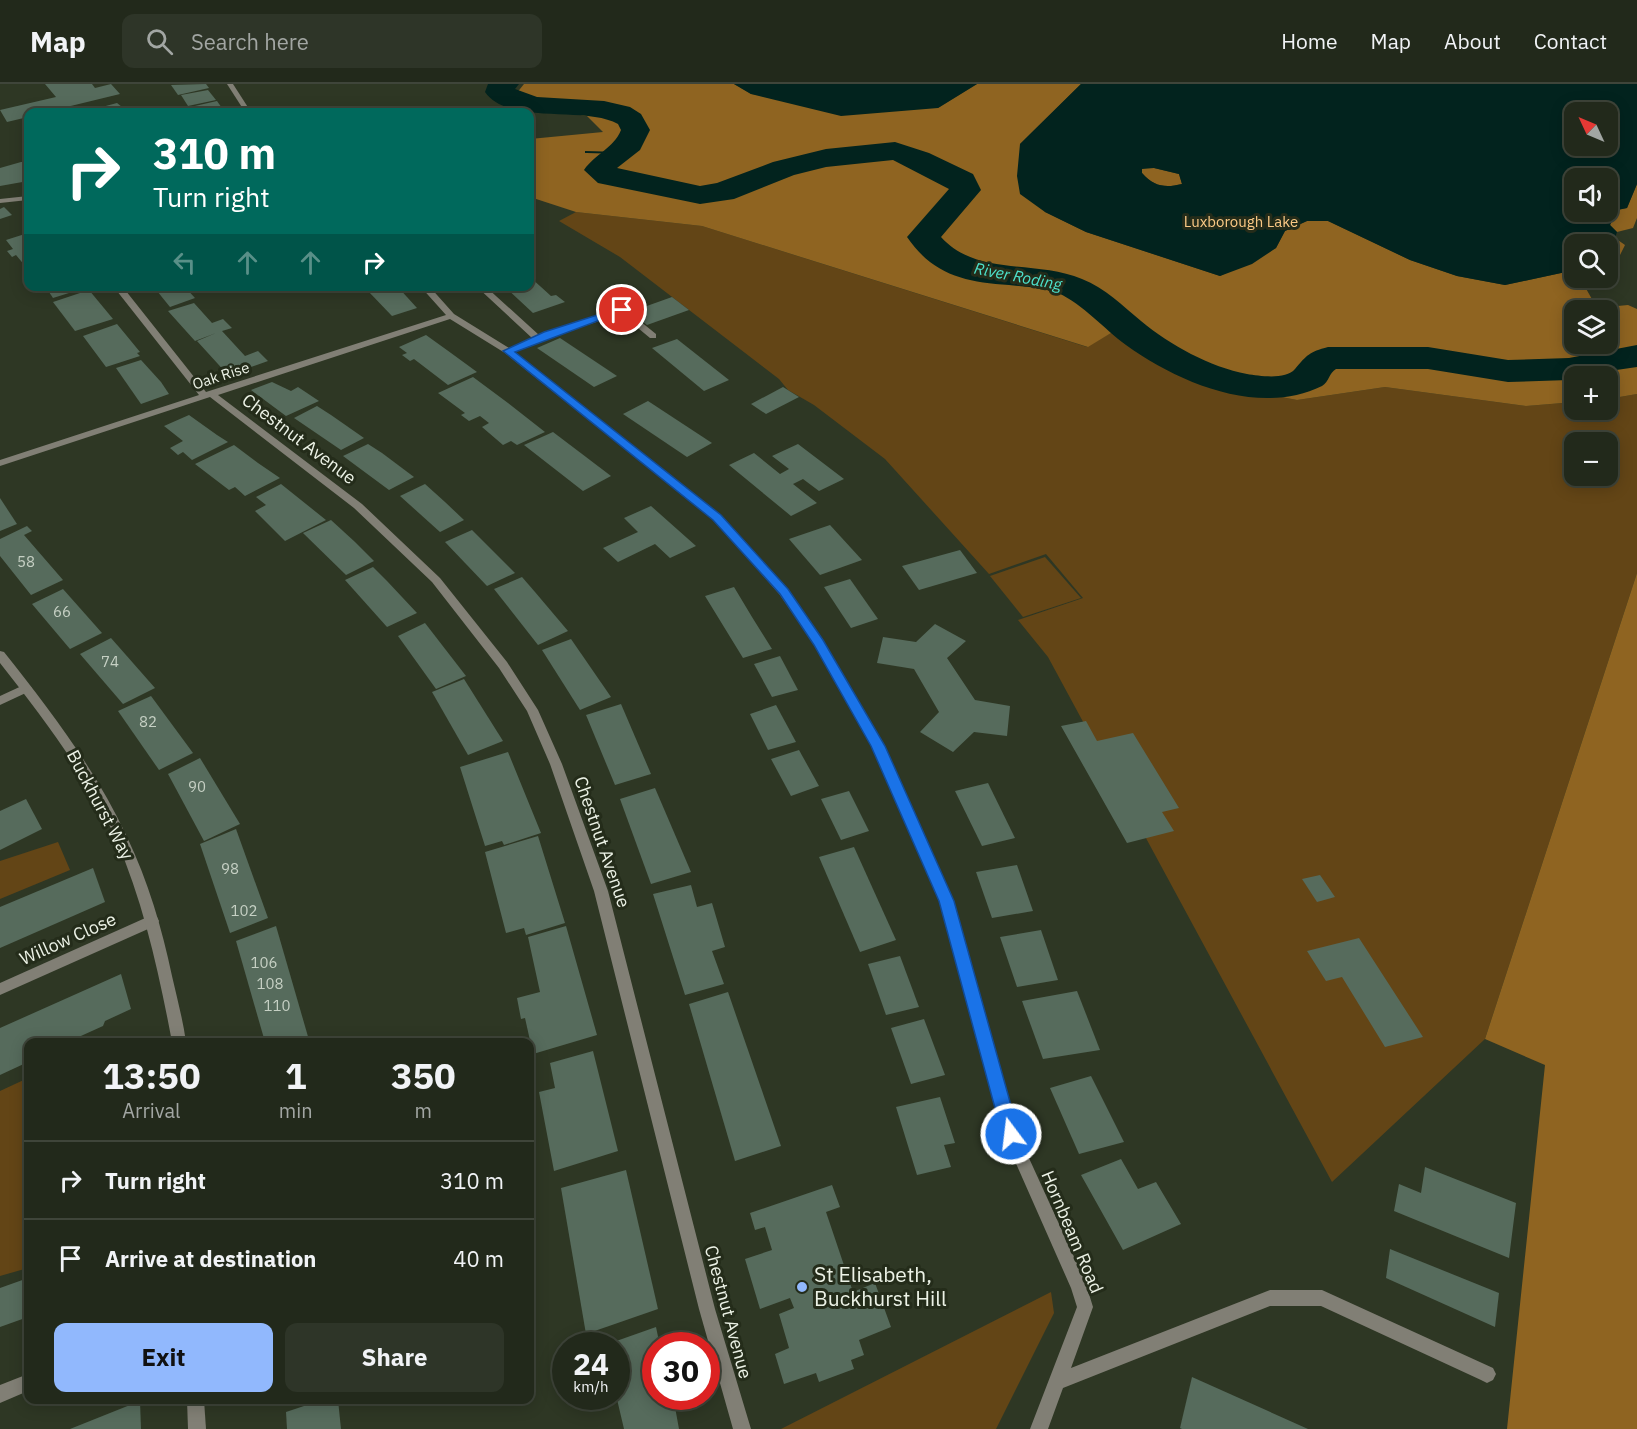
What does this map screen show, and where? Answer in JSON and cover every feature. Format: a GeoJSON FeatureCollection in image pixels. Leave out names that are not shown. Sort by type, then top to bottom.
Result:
{"type":"FeatureCollection","features":[{"type":"Feature","properties":{"kind":"street"},"geometry":{"type":"LineString","coordinates":[[230,84],[245,108]]}},
{"type":"Feature","properties":{"kind":"street"},"geometry":{"type":"LineString","coordinates":[[0,201],[24,198]]}},
{"type":"Feature","properties":{"kind":"street","name":"Chestnut Avenue"},"geometry":{"type":"LineString","coordinates":[[121,291],[207,394],[358,506],[436,580],[503,665],[532,710],[556,764],[601,891],[707,1308],[742,1429]]}},
{"type":"Feature","properties":{"kind":"street","name":"Hornbeam Road"},"geometry":{"type":"LineString","coordinates":[[428,291],[451,316],[508,351],[717,517],[784,592],[819,643],[878,746],[946,901],[1011,1134],[1085,1306],[1059,1381],[1039,1429]]}},
{"type":"Feature","properties":{"kind":"street"},"geometry":{"type":"LineString","coordinates":[[485,291],[538,339]]}},
{"type":"Feature","properties":{"kind":"street"},"geometry":{"type":"LineString","coordinates":[[508,351],[622,310],[654,336]]}},
{"type":"Feature","properties":{"kind":"street","name":"Oak Rise"},"geometry":{"type":"LineString","coordinates":[[0,464],[207,394],[451,316]]}},
{"type":"Feature","properties":{"kind":"street","name":"Buckhurst Way"},"geometry":{"type":"LineString","coordinates":[[0,656],[26,688],[91,782],[120,836],[152,921],[166,974],[178,1038]]}},
{"type":"Feature","properties":{"kind":"street"},"geometry":{"type":"LineString","coordinates":[[0,701],[26,688]]}},
{"type":"Feature","properties":{"kind":"street","name":"Willow Close"},"geometry":{"type":"LineString","coordinates":[[0,989],[152,921]]}},
{"type":"Feature","properties":{"kind":"street"},"geometry":{"type":"LineString","coordinates":[[1059,1381],[1270,1298],[1322,1298],[1487,1374]]}},
{"type":"Feature","properties":{"kind":"street"},"geometry":{"type":"LineString","coordinates":[[0,1394],[24,1385]]}},
{"type":"Feature","properties":{"kind":"street"},"geometry":{"type":"LineString","coordinates":[[196,1404],[197,1429]]}},
{"type":"Feature","properties":{"kind":"shaded area"},"geometry":{"type":"Polygon","coordinates":[[[524,84],[734,84],[751,94],[938,108],[977,84],[1081,84],[1020,144],[1045,212],[1086,232],[1220,276],[1276,248],[1285,231],[1307,221],[1328,221],[1410,260],[1457,276],[1505,285],[1564,272],[1564,288],[1586,288],[1592,300],[1564,300],[1564,354],[1618,354],[1618,306],[1628,305],[1637,309],[1637,394],[1618,397],[1618,366],[1564,366],[1564,403],[1526,406],[1385,387],[1297,400],[1234,388],[1116,330],[1088,347],[702,226],[576,212],[534,198],[534,139],[603,132],[587,116],[508,104],[524,84]]]}},
{"type":"Feature","properties":{"kind":"shaded area"},"geometry":{"type":"Polygon","coordinates":[[[1142,168],[1154,168],[1179,174],[1182,184],[1165,186],[1155,184],[1146,178],[1142,173],[1142,168]]]}},
{"type":"Feature","properties":{"kind":"shaded area"},"geometry":{"type":"Polygon","coordinates":[[[1637,184],[1637,218],[1633,228],[1617,232],[1610,225],[1611,222],[1618,222],[1618,210],[1627,208],[1637,184]]]}},
{"type":"Feature","properties":{"kind":"shaded area"},"geometry":{"type":"Polygon","coordinates":[[[576,212],[702,226],[1087,347],[1116,330],[1234,388],[1297,400],[1385,387],[1526,406],[1564,403],[1564,420],[1618,420],[1618,397],[1637,394],[1637,573],[1485,1039],[1332,1182],[1048,657],[1018,620],[1083,598],[1046,554],[989,574],[885,459],[814,405],[788,390],[779,379],[620,257],[559,221],[576,212]]]}},
{"type":"Feature","properties":{"kind":"shaded area"},"geometry":{"type":"Polygon","coordinates":[[[1618,240],[1625,245],[1618,257],[1618,240]]]}},
{"type":"Feature","properties":{"kind":"shaded area"},"geometry":{"type":"Polygon","coordinates":[[[1045,557],[1081,598],[1023,617],[990,576],[1045,557]]]}},
{"type":"Feature","properties":{"kind":"shaded area"},"geometry":{"type":"Polygon","coordinates":[[[1637,573],[1637,1429],[1507,1429],[1545,1065],[1485,1039],[1637,573]]]}},
{"type":"Feature","properties":{"kind":"shaded area"},"geometry":{"type":"Polygon","coordinates":[[[58,842],[70,870],[0,899],[0,861],[58,842]]]}},
{"type":"Feature","properties":{"kind":"shaded area"},"geometry":{"type":"Polygon","coordinates":[[[24,1080],[24,1269],[0,1276],[0,1091],[24,1080]]]}},
{"type":"Feature","properties":{"kind":"shaded area"},"geometry":{"type":"Polygon","coordinates":[[[1051,1292],[1054,1313],[996,1429],[781,1429],[1051,1292]]]}},
{"type":"Feature","properties":{"kind":"water"},"geometry":{"type":"Polygon","coordinates":[[[734,84],[977,84],[938,108],[841,116],[751,94],[734,84]]]}},
{"type":"Feature","properties":{"kind":"water","name":"Luxborough Lake"},"geometry":{"type":"Polygon","coordinates":[[[1081,84],[1637,84],[1637,184],[1627,208],[1618,210],[1618,168],[1564,168],[1564,222],[1611,222],[1610,225],[1616,234],[1564,234],[1564,272],[1505,285],[1457,276],[1410,260],[1328,221],[1307,221],[1285,231],[1276,248],[1252,264],[1220,276],[1086,232],[1045,212],[1020,194],[1017,176],[1020,144],[1081,84]],[[1154,168],[1142,169],[1142,173],[1156,184],[1171,186],[1182,184],[1179,174],[1154,168]]]}},
{"type":"Feature","properties":{"kind":"building"},"geometry":{"type":"Polygon","coordinates":[[[45,84],[92,84],[95,88],[111,84],[120,94],[62,108],[24,108],[24,118],[7,122],[0,110],[56,97],[45,84]]]}},
{"type":"Feature","properties":{"kind":"building"},"geometry":{"type":"Polygon","coordinates":[[[206,84],[209,88],[178,95],[171,85],[206,84]]]}},
{"type":"Feature","properties":{"kind":"building"},"geometry":{"type":"Polygon","coordinates":[[[208,90],[216,100],[188,106],[181,95],[208,90]]]}},
{"type":"Feature","properties":{"kind":"building"},"geometry":{"type":"Polygon","coordinates":[[[217,101],[222,108],[186,108],[217,101]]]}},
{"type":"Feature","properties":{"kind":"building"},"geometry":{"type":"Polygon","coordinates":[[[117,103],[122,107],[118,108],[98,108],[117,103]]]}},
{"type":"Feature","properties":{"kind":"building"},"geometry":{"type":"Polygon","coordinates":[[[24,162],[24,182],[0,186],[0,168],[24,162]]]}},
{"type":"Feature","properties":{"kind":"building"},"geometry":{"type":"Polygon","coordinates":[[[4,207],[12,215],[0,219],[0,209],[4,207]]]}},
{"type":"Feature","properties":{"kind":"building"},"geometry":{"type":"Polygon","coordinates":[[[24,234],[24,265],[16,255],[12,257],[7,251],[13,249],[6,240],[24,234]]]}},
{"type":"Feature","properties":{"kind":"building"},"geometry":{"type":"Polygon","coordinates":[[[534,281],[551,296],[556,295],[565,302],[533,313],[509,291],[534,291],[534,281]]]}},
{"type":"Feature","properties":{"kind":"building"},"geometry":{"type":"Polygon","coordinates":[[[48,291],[75,291],[53,298],[48,291]]]}},
{"type":"Feature","properties":{"kind":"building"},"geometry":{"type":"Polygon","coordinates":[[[90,291],[113,319],[75,331],[53,302],[90,291]]]}},
{"type":"Feature","properties":{"kind":"building"},"geometry":{"type":"Polygon","coordinates":[[[157,291],[189,291],[195,298],[170,307],[157,291]]]}},
{"type":"Feature","properties":{"kind":"building"},"geometry":{"type":"Polygon","coordinates":[[[368,291],[402,291],[417,308],[392,316],[368,291]]]}},
{"type":"Feature","properties":{"kind":"building"},"geometry":{"type":"Polygon","coordinates":[[[672,297],[689,310],[647,325],[630,312],[672,297]]]}},
{"type":"Feature","properties":{"kind":"building"},"geometry":{"type":"Polygon","coordinates":[[[194,303],[212,323],[223,319],[232,328],[222,331],[245,356],[258,351],[268,361],[228,375],[197,341],[216,333],[195,341],[168,311],[194,303]]]}},
{"type":"Feature","properties":{"kind":"building"},"geometry":{"type":"Polygon","coordinates":[[[117,324],[140,352],[137,353],[140,356],[106,367],[83,336],[117,324]]]}},
{"type":"Feature","properties":{"kind":"building"},"geometry":{"type":"Polygon","coordinates":[[[426,335],[477,372],[448,385],[414,359],[410,361],[402,355],[407,353],[399,347],[426,335]]]}},
{"type":"Feature","properties":{"kind":"building"},"geometry":{"type":"Polygon","coordinates":[[[560,338],[617,376],[594,387],[537,348],[560,338]]]}},
{"type":"Feature","properties":{"kind":"building"},"geometry":{"type":"Polygon","coordinates":[[[677,339],[729,380],[704,391],[652,348],[677,339]]]}},
{"type":"Feature","properties":{"kind":"building"},"geometry":{"type":"Polygon","coordinates":[[[141,360],[169,394],[141,404],[116,368],[141,360]]]}},
{"type":"Feature","properties":{"kind":"building"},"geometry":{"type":"Polygon","coordinates":[[[473,377],[545,432],[517,445],[511,441],[503,445],[482,427],[489,423],[480,416],[469,421],[461,415],[465,413],[438,393],[473,377]]]}},
{"type":"Feature","properties":{"kind":"building"},"geometry":{"type":"Polygon","coordinates":[[[272,382],[291,391],[298,387],[319,401],[286,416],[251,390],[272,382]]]}},
{"type":"Feature","properties":{"kind":"building"},"geometry":{"type":"Polygon","coordinates":[[[783,387],[799,397],[766,414],[751,404],[783,387]]]}},
{"type":"Feature","properties":{"kind":"building"},"geometry":{"type":"Polygon","coordinates":[[[648,401],[712,443],[687,457],[623,414],[648,401]]]}},
{"type":"Feature","properties":{"kind":"building"},"geometry":{"type":"Polygon","coordinates":[[[317,406],[364,438],[341,450],[294,418],[317,406]]]}},
{"type":"Feature","properties":{"kind":"building"},"geometry":{"type":"Polygon","coordinates":[[[189,415],[228,442],[192,460],[183,452],[178,455],[170,448],[183,441],[164,426],[189,415]]]}},
{"type":"Feature","properties":{"kind":"building"},"geometry":{"type":"Polygon","coordinates":[[[553,432],[611,476],[583,491],[524,445],[553,432]]]}},
{"type":"Feature","properties":{"kind":"building"},"geometry":{"type":"Polygon","coordinates":[[[368,444],[414,477],[389,490],[343,456],[368,444]]]}},
{"type":"Feature","properties":{"kind":"building"},"geometry":{"type":"Polygon","coordinates":[[[798,444],[844,479],[819,491],[803,479],[793,484],[817,503],[791,516],[729,465],[754,453],[780,474],[789,469],[772,456],[798,444]]]}},
{"type":"Feature","properties":{"kind":"building"},"geometry":{"type":"Polygon","coordinates":[[[234,445],[280,478],[245,496],[235,487],[229,490],[195,464],[234,445]]]}},
{"type":"Feature","properties":{"kind":"building"},"geometry":{"type":"Polygon","coordinates":[[[281,484],[326,520],[285,541],[255,511],[266,505],[256,497],[281,484]]]}},
{"type":"Feature","properties":{"kind":"building"},"geometry":{"type":"Polygon","coordinates":[[[425,484],[464,520],[440,532],[400,496],[425,484]]]}},
{"type":"Feature","properties":{"kind":"building"},"geometry":{"type":"Polygon","coordinates":[[[0,498],[17,524],[0,531],[0,498]]]}},
{"type":"Feature","properties":{"kind":"building"},"geometry":{"type":"Polygon","coordinates":[[[651,506],[696,546],[670,558],[655,544],[618,562],[603,548],[638,532],[624,518],[651,506]]]}},
{"type":"Feature","properties":{"kind":"building"},"geometry":{"type":"Polygon","coordinates":[[[331,520],[374,561],[346,575],[303,533],[331,520]]]}},
{"type":"Feature","properties":{"kind":"building"},"geometry":{"type":"Polygon","coordinates":[[[830,525],[862,560],[820,575],[789,539],[830,525]]]}},
{"type":"Feature","properties":{"kind":"building"},"geometry":{"type":"Polygon","coordinates":[[[27,526],[32,531],[24,535],[63,580],[31,595],[0,556],[0,539],[27,526]]]}},
{"type":"Feature","properties":{"kind":"building"},"geometry":{"type":"Polygon","coordinates":[[[472,530],[515,573],[487,586],[445,542],[472,530]]]}},
{"type":"Feature","properties":{"kind":"building"},"geometry":{"type":"Polygon","coordinates":[[[960,550],[977,573],[919,590],[902,566],[960,550]]]}},
{"type":"Feature","properties":{"kind":"building"},"geometry":{"type":"Polygon","coordinates":[[[373,567],[417,613],[387,627],[345,580],[373,567]]]}},
{"type":"Feature","properties":{"kind":"building"},"geometry":{"type":"Polygon","coordinates":[[[522,577],[568,631],[538,645],[494,589],[522,577]]]}},
{"type":"Feature","properties":{"kind":"building"},"geometry":{"type":"Polygon","coordinates":[[[850,579],[878,619],[851,628],[824,587],[850,579]]]}},
{"type":"Feature","properties":{"kind":"building"},"geometry":{"type":"Polygon","coordinates":[[[734,587],[772,649],[743,658],[705,596],[734,587]]]}},
{"type":"Feature","properties":{"kind":"building"},"geometry":{"type":"Polygon","coordinates":[[[63,589],[102,633],[70,649],[32,604],[63,589]]]}},
{"type":"Feature","properties":{"kind":"building"},"geometry":{"type":"Polygon","coordinates":[[[425,623],[466,676],[436,689],[398,636],[425,623]]]}},
{"type":"Feature","properties":{"kind":"building"},"geometry":{"type":"Polygon","coordinates":[[[935,624],[966,641],[947,658],[975,700],[1010,706],[1007,736],[974,732],[953,752],[920,732],[939,712],[914,669],[877,663],[883,637],[916,642],[935,624]]]}},
{"type":"Feature","properties":{"kind":"building"},"geometry":{"type":"Polygon","coordinates":[[[111,638],[155,688],[123,704],[80,654],[111,638]]]}},
{"type":"Feature","properties":{"kind":"building"},"geometry":{"type":"Polygon","coordinates":[[[571,639],[611,697],[580,710],[542,650],[571,639]]]}},
{"type":"Feature","properties":{"kind":"building"},"geometry":{"type":"Polygon","coordinates":[[[780,656],[798,690],[772,697],[754,664],[780,656]]]}},
{"type":"Feature","properties":{"kind":"building"},"geometry":{"type":"Polygon","coordinates":[[[464,679],[503,741],[468,755],[432,692],[464,679]]]}},
{"type":"Feature","properties":{"kind":"building"},"geometry":{"type":"Polygon","coordinates":[[[151,696],[193,753],[159,770],[118,711],[151,696]]]}},
{"type":"Feature","properties":{"kind":"building"},"geometry":{"type":"Polygon","coordinates":[[[621,704],[651,774],[615,785],[586,715],[621,704]]]}},
{"type":"Feature","properties":{"kind":"building"},"geometry":{"type":"Polygon","coordinates":[[[776,705],[796,742],[768,750],[750,714],[776,705]]]}},
{"type":"Feature","properties":{"kind":"building"},"geometry":{"type":"Polygon","coordinates":[[[1086,721],[1097,741],[1133,733],[1179,808],[1162,812],[1174,831],[1127,843],[1061,726],[1086,721]]]}},
{"type":"Feature","properties":{"kind":"building"},"geometry":{"type":"Polygon","coordinates":[[[799,750],[819,786],[791,796],[771,759],[799,750]]]}},
{"type":"Feature","properties":{"kind":"building"},"geometry":{"type":"Polygon","coordinates":[[[508,752],[541,833],[504,845],[502,841],[485,846],[460,767],[508,752]]]}},
{"type":"Feature","properties":{"kind":"building"},"geometry":{"type":"Polygon","coordinates":[[[200,758],[240,824],[204,841],[168,774],[200,758]]]}},
{"type":"Feature","properties":{"kind":"building"},"geometry":{"type":"Polygon","coordinates":[[[988,783],[1015,838],[982,846],[955,791],[988,783]]]}},
{"type":"Feature","properties":{"kind":"building"},"geometry":{"type":"Polygon","coordinates":[[[655,788],[691,872],[651,884],[620,799],[655,788]]]}},
{"type":"Feature","properties":{"kind":"building"},"geometry":{"type":"Polygon","coordinates":[[[849,791],[869,831],[841,840],[821,799],[849,791]]]}},
{"type":"Feature","properties":{"kind":"building"},"geometry":{"type":"Polygon","coordinates":[[[26,799],[42,829],[0,850],[0,811],[26,799]]]}},
{"type":"Feature","properties":{"kind":"building"},"geometry":{"type":"Polygon","coordinates":[[[236,829],[268,918],[230,933],[200,844],[236,829]]]}},
{"type":"Feature","properties":{"kind":"building"},"geometry":{"type":"Polygon","coordinates":[[[538,836],[565,923],[526,935],[524,928],[506,933],[485,852],[538,836]]]}},
{"type":"Feature","properties":{"kind":"building"},"geometry":{"type":"Polygon","coordinates":[[[854,847],[896,940],[860,952],[819,857],[854,847]]]}},
{"type":"Feature","properties":{"kind":"building"},"geometry":{"type":"Polygon","coordinates":[[[1017,865],[1033,911],[992,918],[976,872],[1017,865]]]}},
{"type":"Feature","properties":{"kind":"building"},"geometry":{"type":"Polygon","coordinates":[[[93,868],[105,902],[0,948],[0,907],[93,868]]]}},
{"type":"Feature","properties":{"kind":"building"},"geometry":{"type":"Polygon","coordinates":[[[1320,875],[1335,897],[1317,902],[1302,879],[1320,875]]]}},
{"type":"Feature","properties":{"kind":"building"},"geometry":{"type":"Polygon","coordinates":[[[691,885],[697,907],[712,903],[725,947],[712,951],[724,984],[685,995],[653,894],[691,885]]]}},
{"type":"Feature","properties":{"kind":"building"},"geometry":{"type":"Polygon","coordinates":[[[276,926],[308,1038],[264,1038],[236,941],[276,926]]]}},
{"type":"Feature","properties":{"kind":"building"},"geometry":{"type":"Polygon","coordinates":[[[566,926],[597,1035],[534,1054],[534,1038],[529,1038],[525,1018],[521,1019],[517,998],[540,992],[528,937],[566,926]]]}},
{"type":"Feature","properties":{"kind":"building"},"geometry":{"type":"Polygon","coordinates":[[[1041,930],[1058,980],[1017,987],[1000,937],[1041,930]]]}},
{"type":"Feature","properties":{"kind":"building"},"geometry":{"type":"Polygon","coordinates":[[[1359,938],[1423,1037],[1385,1047],[1342,977],[1326,981],[1307,951],[1359,938]]]}},
{"type":"Feature","properties":{"kind":"building"},"geometry":{"type":"Polygon","coordinates":[[[900,956],[919,1007],[886,1015],[868,964],[900,956]]]}},
{"type":"Feature","properties":{"kind":"building"},"geometry":{"type":"Polygon","coordinates":[[[121,974],[131,1009],[105,1021],[103,1026],[76,1038],[24,1038],[24,1064],[0,1075],[0,1028],[121,974]]]}},
{"type":"Feature","properties":{"kind":"building"},"geometry":{"type":"Polygon","coordinates":[[[1077,991],[1100,1050],[1043,1059],[1022,1001],[1077,991]]]}},
{"type":"Feature","properties":{"kind":"building"},"geometry":{"type":"Polygon","coordinates":[[[728,992],[781,1146],[735,1161],[689,1004],[728,992]]]}},
{"type":"Feature","properties":{"kind":"building"},"geometry":{"type":"Polygon","coordinates":[[[924,1019],[945,1075],[911,1084],[891,1028],[924,1019]]]}},
{"type":"Feature","properties":{"kind":"building"},"geometry":{"type":"Polygon","coordinates":[[[593,1051],[618,1151],[554,1171],[539,1092],[555,1088],[550,1063],[593,1051]]]}},
{"type":"Feature","properties":{"kind":"building"},"geometry":{"type":"Polygon","coordinates":[[[1091,1076],[1124,1142],[1079,1154],[1050,1088],[1091,1076]]]}},
{"type":"Feature","properties":{"kind":"building"},"geometry":{"type":"Polygon","coordinates":[[[940,1097],[955,1143],[944,1145],[951,1167],[917,1175],[896,1107],[940,1097]]]}},
{"type":"Feature","properties":{"kind":"building"},"geometry":{"type":"Polygon","coordinates":[[[1121,1159],[1138,1189],[1156,1182],[1181,1224],[1123,1250],[1081,1175],[1121,1159]]]}},
{"type":"Feature","properties":{"kind":"building"},"geometry":{"type":"Polygon","coordinates":[[[1425,1167],[1516,1203],[1509,1258],[1394,1211],[1399,1184],[1421,1193],[1425,1167]]]}},
{"type":"Feature","properties":{"kind":"building"},"geometry":{"type":"Polygon","coordinates":[[[626,1170],[658,1309],[592,1332],[586,1332],[561,1188],[626,1170]]]}},
{"type":"Feature","properties":{"kind":"building","name":"St Elisabeth, Buckhurst Hill"},"geometry":{"type":"Polygon","coordinates":[[[832,1185],[840,1207],[826,1212],[853,1292],[875,1283],[891,1327],[859,1340],[864,1355],[851,1360],[854,1369],[819,1382],[816,1373],[784,1384],[775,1354],[789,1348],[779,1314],[794,1308],[790,1298],[760,1309],[745,1259],[772,1250],[765,1227],[755,1230],[750,1213],[832,1185]]]}},
{"type":"Feature","properties":{"kind":"building"},"geometry":{"type":"Polygon","coordinates":[[[1390,1249],[1499,1293],[1495,1327],[1386,1278],[1390,1249]]]}},
{"type":"Feature","properties":{"kind":"building"},"geometry":{"type":"Polygon","coordinates":[[[24,1279],[24,1318],[0,1327],[0,1288],[24,1279]]]}},
{"type":"Feature","properties":{"kind":"building"},"geometry":{"type":"Polygon","coordinates":[[[656,1327],[657,1332],[642,1332],[642,1410],[676,1410],[679,1429],[624,1429],[620,1410],[630,1410],[630,1336],[656,1327]]]}},
{"type":"Feature","properties":{"kind":"building"},"geometry":{"type":"Polygon","coordinates":[[[1192,1377],[1308,1429],[1182,1429],[1180,1428],[1192,1377]]]}},
{"type":"Feature","properties":{"kind":"building"},"geometry":{"type":"Polygon","coordinates":[[[132,1404],[140,1404],[141,1429],[70,1429],[132,1404]]]}},
{"type":"Feature","properties":{"kind":"building"},"geometry":{"type":"Polygon","coordinates":[[[310,1404],[338,1404],[341,1429],[287,1429],[286,1412],[310,1404]]]}},
{"type":"Feature","properties":{"kind":"waterway","name":"River Roding"},"geometry":{"type":"LineString","coordinates":[[505,84],[500,86],[499,92],[531,104],[586,107],[620,113],[631,120],[635,130],[630,144],[599,170],[609,176],[700,195],[723,192],[784,168],[826,158],[895,151],[918,159],[962,181],[965,190],[923,237],[942,257],[972,270],[1038,278],[1070,286],[1098,303],[1156,349],[1199,371],[1247,385],[1271,387],[1293,384],[1312,376],[1315,366],[1328,358],[1428,358],[1508,371],[1569,369],[1637,356]]}},
{"type":"Feature","properties":{"kind":"waterway"},"geometry":{"type":"LineString","coordinates":[[587,152],[621,153]]}},
{"type":"Feature","properties":{"kind":"place","name":"St Elisabeth, Buckhurst Hill"},"geometry":{"type":"Point","coordinates":[802,1287]}},
{"type":"Feature","properties":{"kind":"route"},"geometry":{"type":"LineString","coordinates":[[622,310],[547,334],[508,351],[717,517],[784,592],[819,643],[878,746],[946,901],[1011,1134]]}}]}
